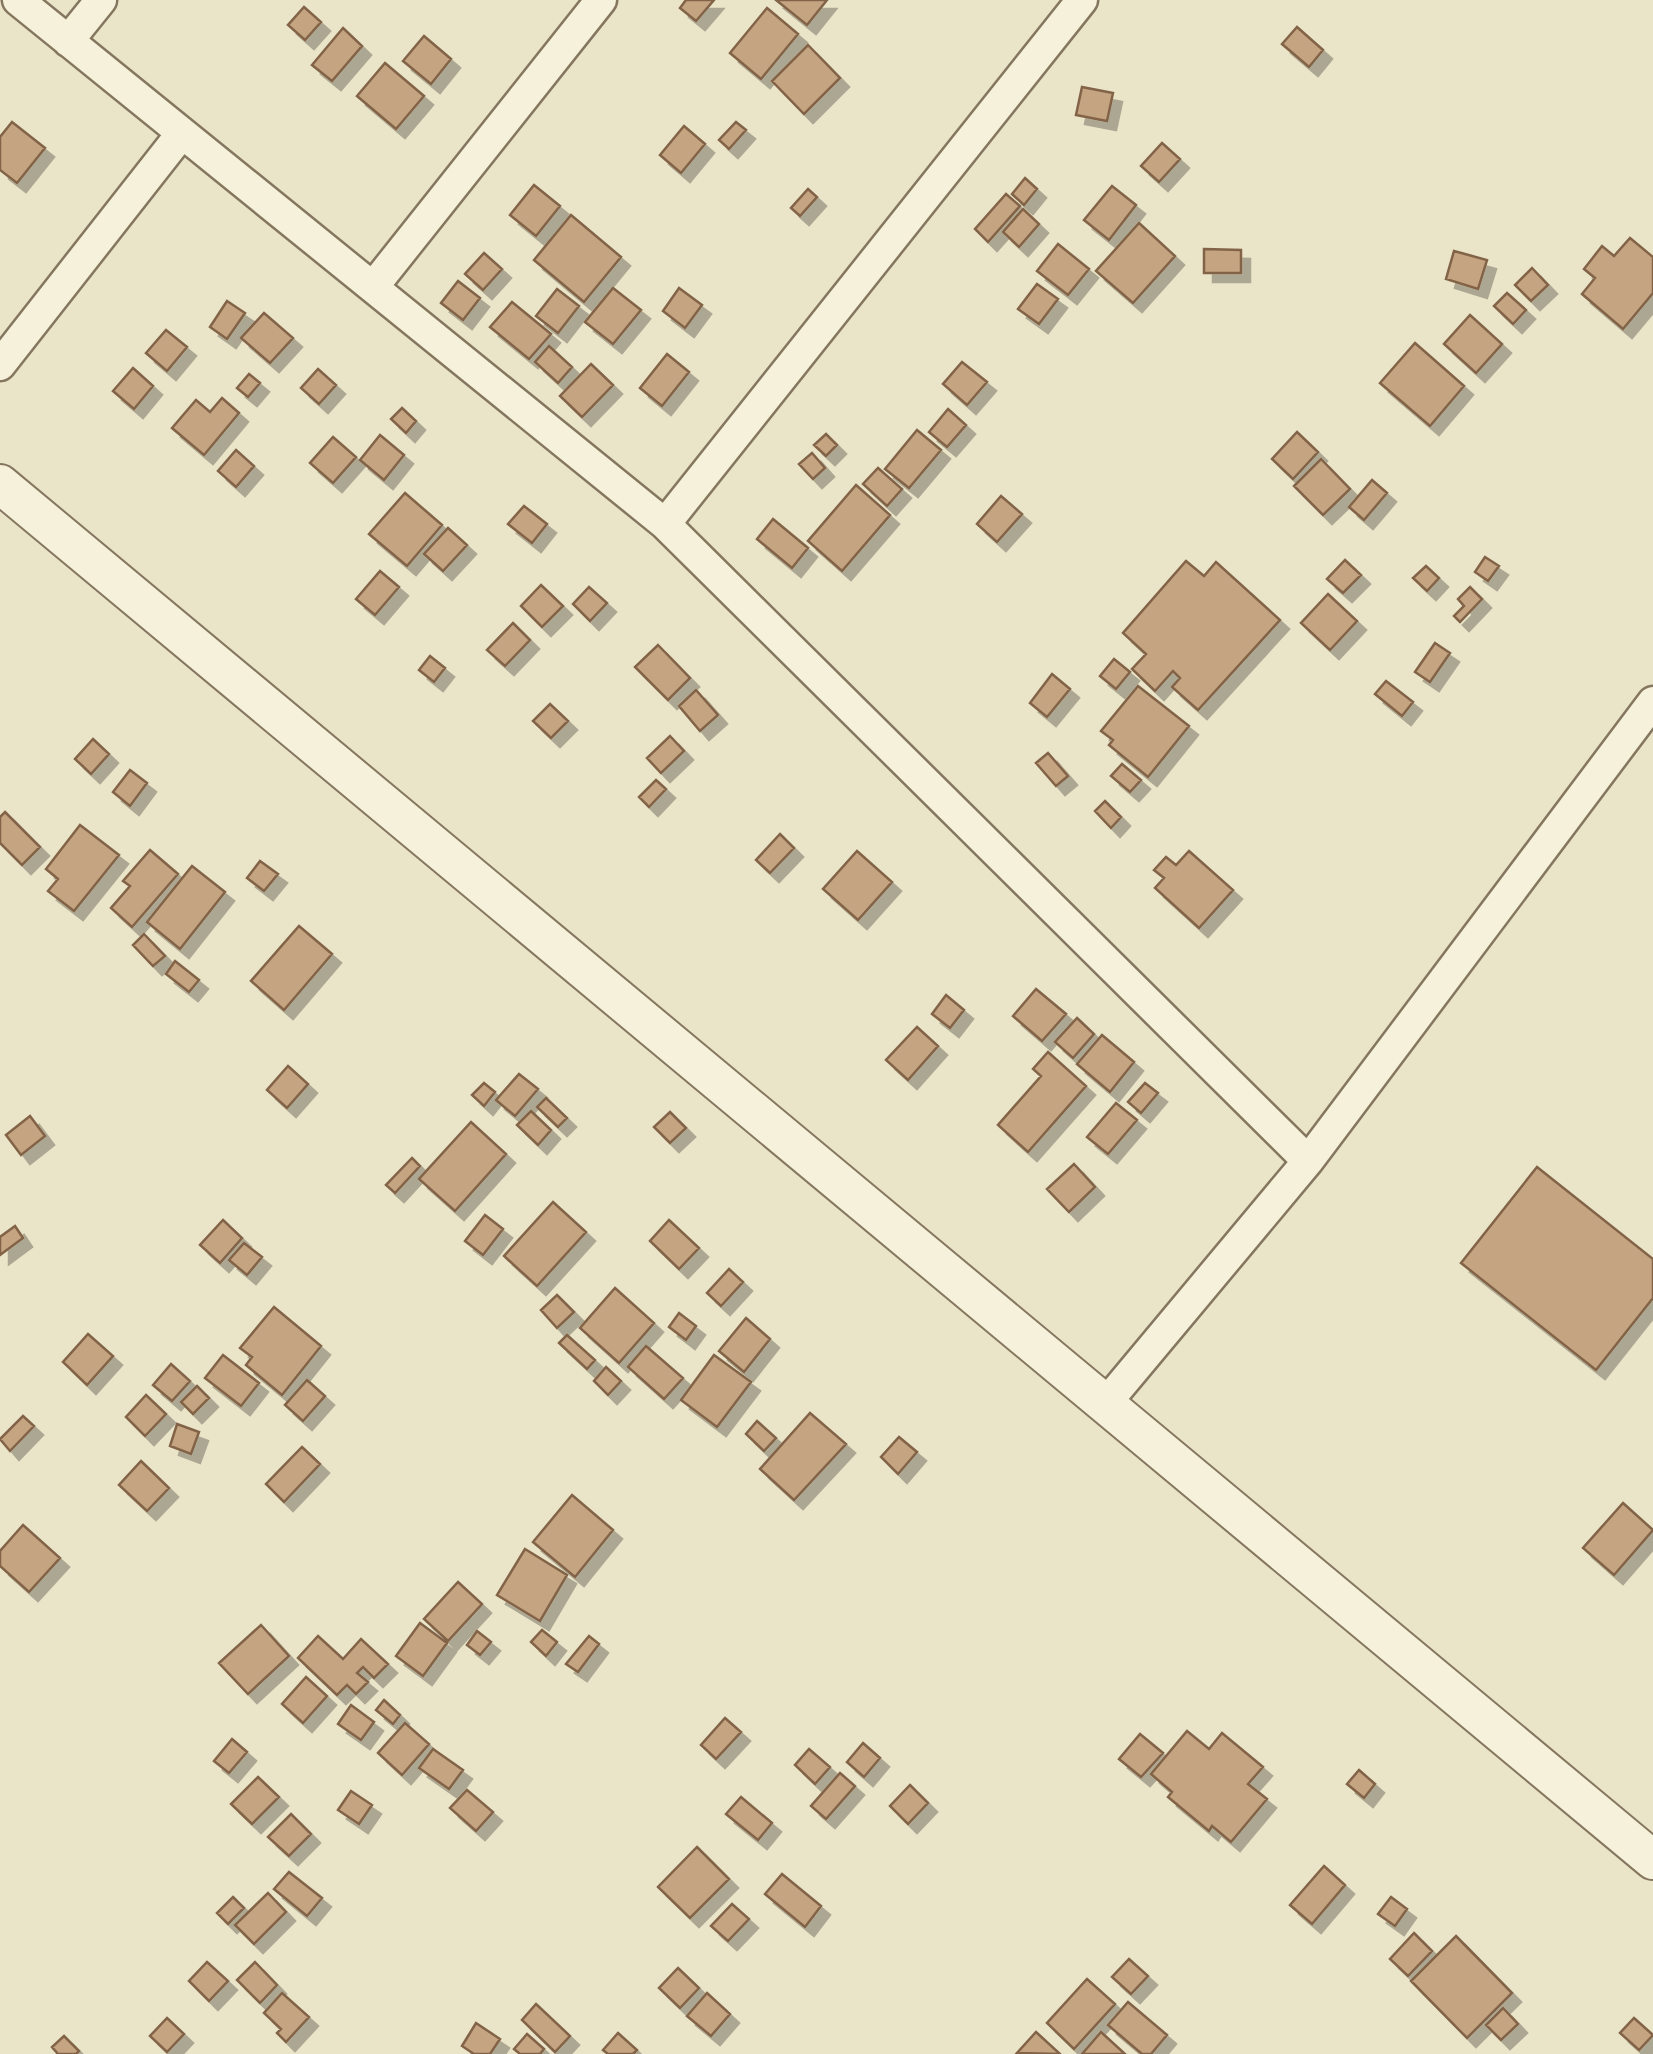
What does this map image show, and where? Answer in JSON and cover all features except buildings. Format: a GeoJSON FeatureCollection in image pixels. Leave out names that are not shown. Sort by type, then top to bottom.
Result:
{"type":"FeatureCollection","features":[{"type":"Feature","properties":{"kind":"street"},"geometry":{"type":"LineString","coordinates":[[18,0],[664,524],[1308,1161]]}},
{"type":"Feature","properties":{"kind":"street"},"geometry":{"type":"LineString","coordinates":[[68,40],[101,0]]}},
{"type":"Feature","properties":{"kind":"street"},"geometry":{"type":"LineString","coordinates":[[373,288],[601,0]]}},
{"type":"Feature","properties":{"kind":"street"},"geometry":{"type":"LineString","coordinates":[[664,524],[1082,0]]}},
{"type":"Feature","properties":{"kind":"street"},"geometry":{"type":"LineString","coordinates":[[0,365],[182,134]]}},
{"type":"Feature","properties":{"kind":"street"},"geometry":{"type":"LineString","coordinates":[[0,484],[1653,1860]]}},
{"type":"Feature","properties":{"kind":"street"},"geometry":{"type":"LineString","coordinates":[[1106,1404],[1308,1161],[1653,702]]}}]}
